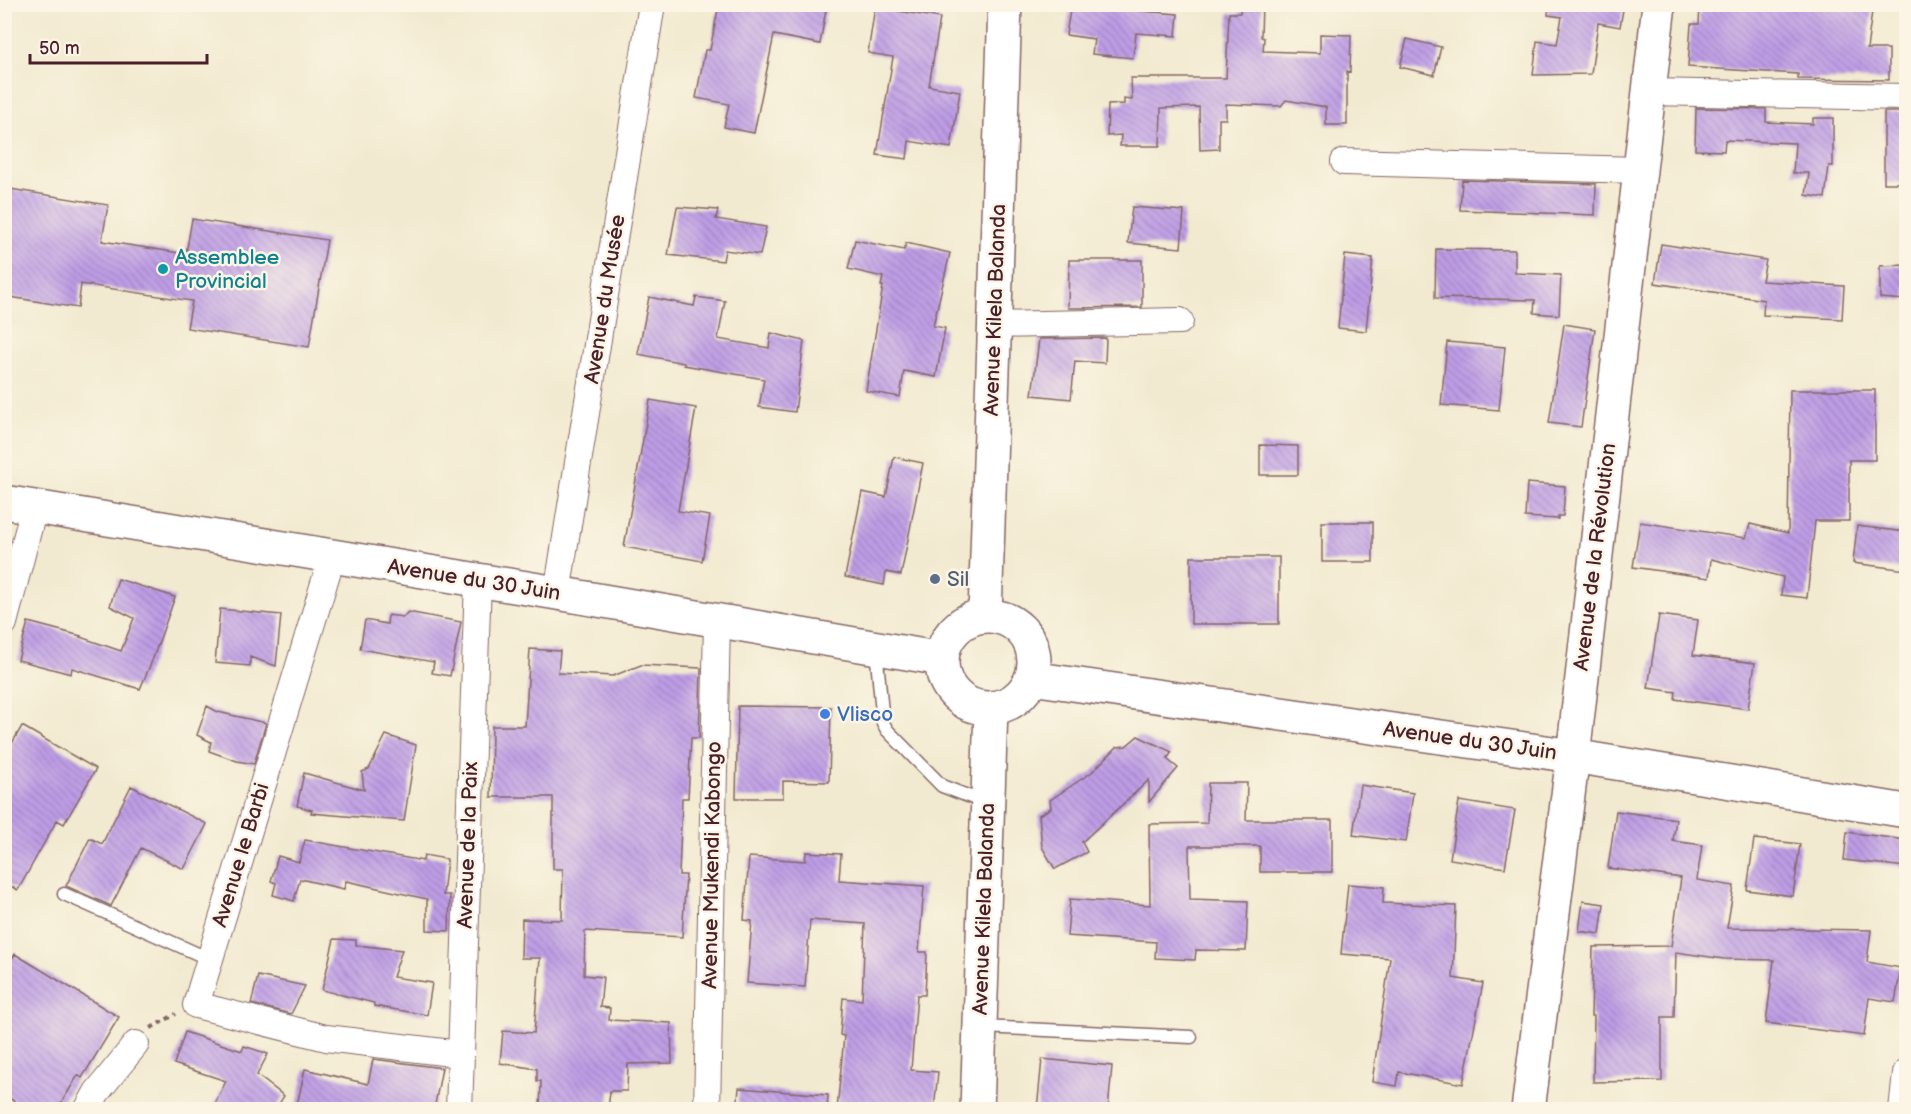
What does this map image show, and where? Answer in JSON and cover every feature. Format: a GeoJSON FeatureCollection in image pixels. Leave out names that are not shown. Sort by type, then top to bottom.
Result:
{"type":"FeatureCollection","features":[{"type":"Feature","properties":{"kind":"street","name":"Avenue du Musée"},"geometry":{"type":"LineString","coordinates":[[557,593],[652,4]]}},
{"type":"Feature","properties":{"kind":"street","name":"Avenue Kilela Balanda"},"geometry":{"type":"LineString","coordinates":[[985,616],[1005,4]]}},
{"type":"Feature","properties":{"kind":"street","name":"Avenue de la Révolution"},"geometry":{"type":"LineString","coordinates":[[1528,1110],[1572,756],[1659,4]]}},
{"type":"Feature","properties":{"kind":"street"},"geometry":{"type":"LineString","coordinates":[[1649,92],[1906,97]]}},
{"type":"Feature","properties":{"kind":"street"},"geometry":{"type":"LineString","coordinates":[[1344,162],[1640,170]]}},
{"type":"Feature","properties":{"kind":"street"},"geometry":{"type":"LineString","coordinates":[[994,325],[1180,321]]}},
{"type":"Feature","properties":{"kind":"street","name":"Avenue du 30 Juin"},"geometry":{"type":"LineString","coordinates":[[19,505],[942,659]]}},
{"type":"Feature","properties":{"kind":"street"},"geometry":{"type":"LineString","coordinates":[[4,623],[19,505]]}},
{"type":"Feature","properties":{"kind":"street","name":"Avenue le Barbi"},"geometry":{"type":"LineString","coordinates":[[196,1005],[332,557]]}},
{"type":"Feature","properties":{"kind":"street","name":"Avenue de la Paix"},"geometry":{"type":"LineString","coordinates":[[459,1110],[478,581]]}},
{"type":"Feature","properties":{"kind":"street"},"geometry":{"type":"LineString","coordinates":[[985,616],[1010,621],[1021,630],[1029,640],[1034,665],[1025,690],[1016,699],[1004,706],[991,708],[966,703],[956,695],[948,685],[943,673],[942,659],[951,635],[960,626],[972,619],[985,616]]}},
{"type":"Feature","properties":{"kind":"street","name":"Avenue Mukendi Kabongo"},"geometry":{"type":"LineString","coordinates":[[707,1110],[717,621]]}},
{"type":"Feature","properties":{"kind":"street","name":"Avenue du 30 Juin"},"geometry":{"type":"LineString","coordinates":[[1031,678],[1572,756],[1906,811]]}},
{"type":"Feature","properties":{"kind":"street","name":"Avenue Kilela Balanda"},"geometry":{"type":"LineString","coordinates":[[977,1110],[991,708]]}},
{"type":"Feature","properties":{"kind":"street"},"geometry":{"type":"LineString","coordinates":[[196,1005],[326,1038],[460,1054]]}},
{"type":"Feature","properties":{"kind":"street"},"geometry":{"type":"LineString","coordinates":[[87,1110],[97,1092],[136,1044]]}},
{"type":"Feature","properties":{"kind":"street"},"geometry":{"type":"LineString","coordinates":[[1902,1110],[1906,1073]]}},
{"type":"Feature","properties":{"kind":"lane"},"geometry":{"type":"LineString","coordinates":[[876,648],[884,723],[887,730],[942,786],[988,804]]}},
{"type":"Feature","properties":{"kind":"lane"},"geometry":{"type":"LineString","coordinates":[[64,894],[209,959]]}},
{"type":"Feature","properties":{"kind":"lane"},"geometry":{"type":"LineString","coordinates":[[980,1027],[1191,1037]]}},
{"type":"Feature","properties":{"kind":"path"},"geometry":{"type":"LineString","coordinates":[[136,1044],[150,1029],[196,1005]]}},
{"type":"Feature","properties":{"kind":"building"},"geometry":{"type":"Polygon","coordinates":[[[719,4],[827,4],[820,44],[774,35],[754,133],[724,127],[729,104],[696,98],[705,50],[710,50],[719,4]]]}},
{"type":"Feature","properties":{"kind":"building"},"geometry":{"type":"Polygon","coordinates":[[[1071,4],[1116,4],[1115,9],[1178,14],[1176,36],[1136,33],[1133,58],[1092,54],[1094,39],[1066,35],[1071,4]]]}},
{"type":"Feature","properties":{"kind":"building"},"geometry":{"type":"Polygon","coordinates":[[[1241,4],[1262,4],[1263,51],[1320,53],[1320,34],[1351,35],[1350,72],[1347,71],[1347,125],[1326,125],[1326,107],[1286,100],[1281,106],[1226,104],[1226,119],[1219,119],[1219,149],[1200,150],[1199,107],[1161,108],[1160,146],[1120,146],[1121,135],[1107,136],[1108,105],[1124,104],[1124,99],[1132,100],[1131,78],[1226,78],[1229,13],[1240,13],[1241,4]]]}},
{"type":"Feature","properties":{"kind":"building"},"geometry":{"type":"Polygon","coordinates":[[[1549,4],[1624,4],[1620,27],[1598,23],[1591,74],[1533,75],[1537,41],[1557,44],[1562,17],[1548,15],[1549,4]]]}},
{"type":"Feature","properties":{"kind":"building"},"geometry":{"type":"Polygon","coordinates":[[[1700,4],[1873,4],[1867,49],[1889,49],[1889,80],[1798,79],[1798,74],[1688,67],[1691,24],[1699,24],[1700,4]]]}},
{"type":"Feature","properties":{"kind":"building"},"geometry":{"type":"Polygon","coordinates":[[[875,7],[940,18],[929,86],[960,91],[951,148],[909,141],[907,159],[877,155],[893,57],[868,53],[875,7]]]}},
{"type":"Feature","properties":{"kind":"building"},"geometry":{"type":"Polygon","coordinates":[[[1407,39],[1441,47],[1434,75],[1400,67],[1407,39]]]}},
{"type":"Feature","properties":{"kind":"building"},"geometry":{"type":"Polygon","coordinates":[[[1696,108],[1766,109],[1766,122],[1813,124],[1813,118],[1833,118],[1833,166],[1829,166],[1825,198],[1806,195],[1809,173],[1793,173],[1795,143],[1725,140],[1724,151],[1695,150],[1696,108]]]}},
{"type":"Feature","properties":{"kind":"building"},"geometry":{"type":"Polygon","coordinates":[[[1884,112],[1906,112],[1906,183],[1884,183],[1884,112]]]}},
{"type":"Feature","properties":{"kind":"building"},"geometry":{"type":"Polygon","coordinates":[[[1462,180],[1596,184],[1595,215],[1460,210],[1462,180]]]}},
{"type":"Feature","properties":{"kind":"building","name":"Assemblee Provincial"},"geometry":{"type":"Polygon","coordinates":[[[4,188],[108,205],[102,241],[186,254],[192,219],[327,240],[309,347],[187,328],[192,301],[81,284],[78,308],[4,296],[4,188]]]}},
{"type":"Feature","properties":{"kind":"building"},"geometry":{"type":"Polygon","coordinates":[[[677,207],[718,210],[716,219],[766,227],[760,255],[725,250],[723,261],[668,255],[677,207]]]}},
{"type":"Feature","properties":{"kind":"building"},"geometry":{"type":"Polygon","coordinates":[[[1132,207],[1184,211],[1181,248],[1128,243],[1132,207]]]}},
{"type":"Feature","properties":{"kind":"building"},"geometry":{"type":"Polygon","coordinates":[[[855,240],[904,250],[906,243],[950,253],[933,326],[945,328],[936,377],[904,371],[900,397],[866,391],[883,277],[848,269],[855,240]]]}},
{"type":"Feature","properties":{"kind":"building"},"geometry":{"type":"Polygon","coordinates":[[[1661,244],[1766,260],[1762,281],[1844,286],[1842,319],[1763,315],[1764,300],[1655,283],[1661,244]]]}},
{"type":"Feature","properties":{"kind":"building"},"geometry":{"type":"Polygon","coordinates":[[[1436,249],[1515,250],[1515,273],[1561,275],[1559,315],[1534,313],[1535,300],[1435,298],[1436,249]]]}},
{"type":"Feature","properties":{"kind":"building"},"geometry":{"type":"Polygon","coordinates":[[[1345,255],[1373,258],[1366,331],[1338,328],[1345,255]]]}},
{"type":"Feature","properties":{"kind":"building"},"geometry":{"type":"Polygon","coordinates":[[[1069,260],[1142,260],[1142,307],[1068,308],[1069,260]]]}},
{"type":"Feature","properties":{"kind":"building"},"geometry":{"type":"Polygon","coordinates":[[[1906,265],[1906,300],[1880,298],[1880,266],[1906,265]]]}},
{"type":"Feature","properties":{"kind":"building"},"geometry":{"type":"Polygon","coordinates":[[[649,297],[694,306],[696,297],[725,301],[718,339],[769,348],[771,333],[804,341],[795,412],[759,407],[764,379],[684,365],[684,363],[638,354],[649,297]]]}},
{"type":"Feature","properties":{"kind":"building"},"geometry":{"type":"Polygon","coordinates":[[[1564,324],[1595,329],[1581,427],[1549,423],[1564,324]]]}},
{"type":"Feature","properties":{"kind":"building"},"geometry":{"type":"Polygon","coordinates":[[[1106,338],[1105,363],[1075,361],[1071,399],[1032,395],[1039,339],[1106,338]]]}},
{"type":"Feature","properties":{"kind":"building"},"geometry":{"type":"Polygon","coordinates":[[[1447,342],[1505,347],[1499,410],[1441,405],[1447,342]]]}},
{"type":"Feature","properties":{"kind":"building"},"geometry":{"type":"Polygon","coordinates":[[[1790,390],[1875,390],[1875,460],[1849,460],[1849,521],[1815,521],[1807,598],[1781,595],[1783,577],[1711,559],[1709,578],[1633,567],[1640,522],[1746,538],[1750,524],[1788,533],[1790,390]]]}},
{"type":"Feature","properties":{"kind":"building"},"geometry":{"type":"Polygon","coordinates":[[[650,400],[696,408],[678,511],[710,516],[702,561],[624,547],[650,400]]]}},
{"type":"Feature","properties":{"kind":"building"},"geometry":{"type":"Polygon","coordinates":[[[1260,445],[1298,446],[1298,475],[1260,475],[1260,445]]]}},
{"type":"Feature","properties":{"kind":"building"},"geometry":{"type":"Polygon","coordinates":[[[894,457],[923,463],[901,575],[886,572],[884,585],[845,577],[862,492],[886,497],[894,457]]]}},
{"type":"Feature","properties":{"kind":"building"},"geometry":{"type":"Polygon","coordinates":[[[1527,483],[1565,486],[1563,516],[1558,516],[1558,519],[1525,517],[1527,483]]]}},
{"type":"Feature","properties":{"kind":"building"},"geometry":{"type":"Polygon","coordinates":[[[1322,522],[1373,522],[1373,562],[1322,562],[1322,522]]]}},
{"type":"Feature","properties":{"kind":"building"},"geometry":{"type":"Polygon","coordinates":[[[1857,526],[1906,532],[1906,570],[1853,563],[1857,526]]]}},
{"type":"Feature","properties":{"kind":"building"},"geometry":{"type":"Polygon","coordinates":[[[1191,557],[1279,557],[1279,624],[1191,624],[1191,557]]]}},
{"type":"Feature","properties":{"kind":"building"},"geometry":{"type":"Polygon","coordinates":[[[118,579],[175,597],[140,689],[72,668],[71,674],[18,660],[28,622],[81,636],[121,651],[134,618],[110,606],[118,579]]]}},
{"type":"Feature","properties":{"kind":"building"},"geometry":{"type":"Polygon","coordinates":[[[220,609],[281,615],[276,666],[250,657],[250,666],[215,663],[220,609]]]}},
{"type":"Feature","properties":{"kind":"building"},"geometry":{"type":"Polygon","coordinates":[[[408,612],[461,622],[450,676],[432,673],[434,662],[360,649],[365,620],[387,624],[388,615],[403,617],[408,612]]]}},
{"type":"Feature","properties":{"kind":"building"},"geometry":{"type":"Polygon","coordinates":[[[1659,615],[1698,620],[1693,655],[1755,663],[1748,709],[1675,699],[1676,692],[1648,688],[1659,615]]]}},
{"type":"Feature","properties":{"kind":"building"},"geometry":{"type":"Polygon","coordinates":[[[530,649],[560,651],[558,673],[613,676],[641,665],[701,668],[699,738],[691,738],[688,798],[682,798],[679,875],[686,875],[682,937],[585,931],[584,975],[603,977],[600,1007],[610,1008],[609,1020],[671,1023],[672,1063],[628,1064],[627,1091],[610,1091],[608,1110],[540,1110],[541,1081],[537,1081],[537,1069],[500,1063],[503,1031],[534,1033],[540,958],[521,958],[522,919],[562,920],[563,869],[553,869],[553,797],[491,797],[492,726],[525,726],[530,649]]]}},
{"type":"Feature","properties":{"kind":"building"},"geometry":{"type":"Polygon","coordinates":[[[207,706],[218,712],[266,723],[254,764],[237,761],[209,751],[211,742],[197,735],[207,706]]]}},
{"type":"Feature","properties":{"kind":"building"},"geometry":{"type":"Polygon","coordinates":[[[738,706],[831,707],[829,782],[783,781],[783,798],[736,798],[738,706]]]}},
{"type":"Feature","properties":{"kind":"building"},"geometry":{"type":"Polygon","coordinates":[[[22,726],[96,769],[64,824],[57,820],[18,890],[4,883],[4,757],[22,726]]]}},
{"type":"Feature","properties":{"kind":"building"},"geometry":{"type":"Polygon","coordinates":[[[386,735],[416,745],[404,821],[311,813],[312,810],[297,806],[304,773],[364,790],[362,772],[369,769],[386,735]]]}},
{"type":"Feature","properties":{"kind":"building"},"geometry":{"type":"Polygon","coordinates":[[[1138,736],[1172,752],[1167,759],[1178,768],[1149,802],[1149,780],[1082,842],[1087,852],[1055,869],[1042,847],[1039,815],[1051,808],[1050,800],[1092,772],[1117,747],[1126,746],[1138,736]]]}},
{"type":"Feature","properties":{"kind":"building"},"geometry":{"type":"Polygon","coordinates":[[[1208,783],[1247,783],[1246,820],[1332,820],[1332,872],[1260,872],[1260,846],[1189,846],[1190,899],[1248,901],[1246,951],[1196,950],[1195,960],[1155,958],[1156,942],[1067,936],[1070,899],[1150,905],[1149,824],[1207,823],[1208,783]]]}},
{"type":"Feature","properties":{"kind":"building"},"geometry":{"type":"Polygon","coordinates":[[[1360,785],[1413,793],[1406,842],[1353,835],[1360,785]]]}},
{"type":"Feature","properties":{"kind":"building"},"geometry":{"type":"Polygon","coordinates":[[[131,786],[207,824],[184,869],[141,848],[111,906],[66,886],[90,838],[102,844],[131,786]]]}},
{"type":"Feature","properties":{"kind":"building"},"geometry":{"type":"Polygon","coordinates":[[[1459,801],[1515,810],[1505,868],[1450,859],[1459,801]]]}},
{"type":"Feature","properties":{"kind":"building"},"geometry":{"type":"Polygon","coordinates":[[[1616,811],[1676,819],[1673,841],[1702,845],[1697,880],[1734,886],[1727,928],[1871,930],[1867,962],[1901,968],[1895,1002],[1869,998],[1864,1036],[1766,1023],[1774,960],[1724,959],[1676,952],[1674,1017],[1662,1017],[1662,1081],[1593,1082],[1594,1016],[1591,1016],[1593,947],[1671,946],[1681,878],[1608,868],[1616,811]]]}},
{"type":"Feature","properties":{"kind":"building"},"geometry":{"type":"Polygon","coordinates":[[[1847,832],[1906,840],[1906,867],[1844,860],[1847,832]]]}},
{"type":"Feature","properties":{"kind":"building"},"geometry":{"type":"Polygon","coordinates":[[[1754,839],[1800,844],[1793,896],[1747,890],[1754,839]]]}},
{"type":"Feature","properties":{"kind":"building"},"geometry":{"type":"Polygon","coordinates":[[[305,840],[423,861],[424,855],[447,859],[443,895],[450,895],[449,931],[427,930],[427,899],[346,881],[344,889],[300,879],[294,901],[273,895],[276,883],[271,881],[278,856],[299,862],[305,840]]]}},
{"type":"Feature","properties":{"kind":"building"},"geometry":{"type":"Polygon","coordinates":[[[806,852],[841,854],[839,880],[924,886],[919,952],[927,952],[925,995],[917,995],[911,1070],[938,1072],[934,1110],[837,1110],[844,1036],[840,1035],[843,998],[862,1000],[865,924],[810,920],[805,987],[747,983],[752,921],[744,920],[749,857],[805,861],[806,852]]]}},
{"type":"Feature","properties":{"kind":"building"},"geometry":{"type":"Polygon","coordinates":[[[1348,884],[1384,887],[1383,903],[1456,906],[1453,978],[1483,983],[1463,1084],[1399,1072],[1397,1086],[1372,1082],[1390,958],[1341,954],[1348,884]]]}},
{"type":"Feature","properties":{"kind":"building"},"geometry":{"type":"Polygon","coordinates":[[[1583,901],[1604,904],[1600,934],[1579,931],[1583,901]]]}},
{"type":"Feature","properties":{"kind":"building"},"geometry":{"type":"Polygon","coordinates":[[[334,939],[356,940],[356,945],[402,950],[393,977],[432,983],[427,1015],[374,1006],[374,1003],[322,990],[334,939]]]}},
{"type":"Feature","properties":{"kind":"building"},"geometry":{"type":"Polygon","coordinates":[[[15,954],[119,1017],[82,1078],[78,1075],[57,1110],[9,1110],[14,1101],[4,1095],[4,972],[15,954]]]}},
{"type":"Feature","properties":{"kind":"building"},"geometry":{"type":"Polygon","coordinates":[[[258,976],[305,986],[291,1014],[251,1004],[258,976]]]}},
{"type":"Feature","properties":{"kind":"building"},"geometry":{"type":"Polygon","coordinates":[[[185,1032],[242,1051],[244,1046],[268,1054],[257,1075],[284,1096],[275,1110],[212,1110],[226,1081],[174,1064],[185,1032]]]}},
{"type":"Feature","properties":{"kind":"building"},"geometry":{"type":"Polygon","coordinates":[[[373,1059],[442,1068],[434,1110],[296,1110],[305,1069],[368,1084],[373,1059]]]}},
{"type":"Feature","properties":{"kind":"building"},"geometry":{"type":"Polygon","coordinates":[[[1042,1059],[1112,1066],[1108,1110],[1037,1110],[1042,1059]]]}},
{"type":"Feature","properties":{"kind":"building"},"geometry":{"type":"Polygon","coordinates":[[[739,1088],[828,1095],[827,1110],[737,1110],[739,1088]]]}},
{"type":"Feature","properties":{"kind":"place","name":"Assemblee Provincial"},"geometry":{"type":"Point","coordinates":[163,269]}},
{"type":"Feature","properties":{"kind":"place","name":"Sil"},"geometry":{"type":"Point","coordinates":[935,579]}},
{"type":"Feature","properties":{"kind":"place","name":"Vlisco"},"geometry":{"type":"Point","coordinates":[825,714]}}]}
